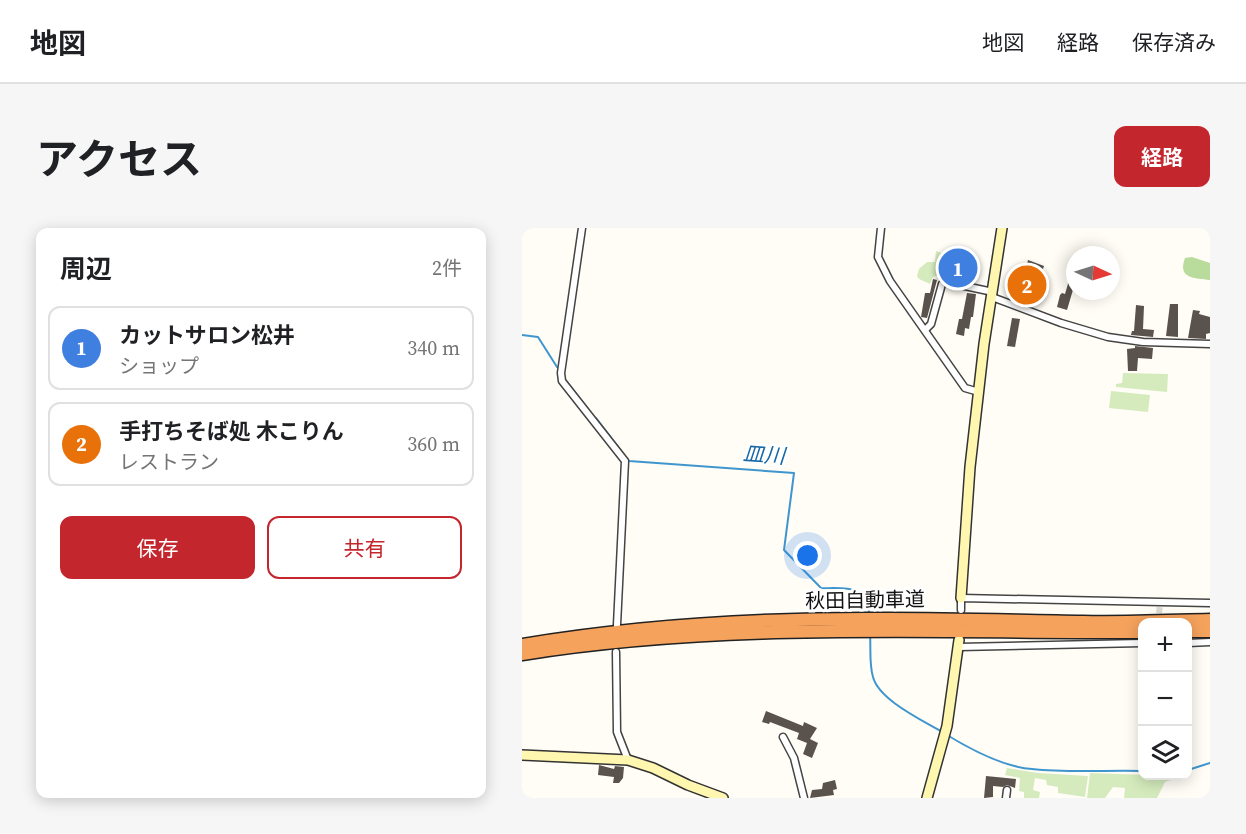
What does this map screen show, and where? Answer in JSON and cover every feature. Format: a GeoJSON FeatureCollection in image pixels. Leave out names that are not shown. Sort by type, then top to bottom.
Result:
{"type":"FeatureCollection","features":[{"type":"Feature","properties":{"kind":"highway","name":"秋田自動車道"},"geometry":{"type":"LineString","coordinates":[[522,645],[659,627],[770,621],[885,618],[1085,622],[1210,620]]}},
{"type":"Feature","properties":{"kind":"highway","name":"秋田自動車道"},"geometry":{"type":"LineString","coordinates":[[522,654],[660,637],[771,632],[885,629],[1138,632]]}},
{"type":"Feature","properties":{"kind":"highway"},"geometry":{"type":"LineString","coordinates":[[1192,631],[1210,631]]}},
{"type":"Feature","properties":{"kind":"street"},"geometry":{"type":"LineString","coordinates":[[582,228],[561,373],[562,381],[625,461],[617,625]]}},
{"type":"Feature","properties":{"kind":"street"},"geometry":{"type":"LineString","coordinates":[[881,228],[878,257],[890,281],[965,388],[979,392]]}},
{"type":"Feature","properties":{"kind":"street"},"geometry":{"type":"LineString","coordinates":[[961,610],[970,467],[1002,228]]}},
{"type":"Feature","properties":{"kind":"street"},"geometry":{"type":"LineString","coordinates":[[925,330],[931,324],[942,284],[946,282],[993,295],[1061,323],[1108,337],[1143,342],[1210,344]]}},
{"type":"Feature","properties":{"kind":"street"},"geometry":{"type":"LineString","coordinates":[[961,598],[1210,603]]}},
{"type":"Feature","properties":{"kind":"street"},"geometry":{"type":"LineString","coordinates":[[1192,643],[1210,642]]}},
{"type":"Feature","properties":{"kind":"street"},"geometry":{"type":"LineString","coordinates":[[927,798],[947,726],[959,644],[1138,644]]}},
{"type":"Feature","properties":{"kind":"street"},"geometry":{"type":"LineString","coordinates":[[616,652],[617,732],[628,760]]}},
{"type":"Feature","properties":{"kind":"street"},"geometry":{"type":"LineString","coordinates":[[783,737],[794,758],[804,798]]}},
{"type":"Feature","properties":{"kind":"street"},"geometry":{"type":"LineString","coordinates":[[522,755],[628,760],[653,768],[688,785],[723,798]]}},
{"type":"Feature","properties":{"kind":"street"},"geometry":{"type":"LineString","coordinates":[[1006,798],[1007,790]]}},
{"type":"Feature","properties":{"kind":"green space"},"geometry":{"type":"Polygon","coordinates":[[[936,251],[947,255],[944,267],[958,276],[957,281],[938,275],[933,277],[930,284],[919,279],[917,276],[919,269],[927,262],[935,262],[936,251]]]}},
{"type":"Feature","properties":{"kind":"green space"},"geometry":{"type":"Polygon","coordinates":[[[1192,257],[1210,263],[1210,280],[1193,278],[1185,274],[1183,265],[1185,258],[1192,257]]]}},
{"type":"Feature","properties":{"kind":"green space"},"geometry":{"type":"Polygon","coordinates":[[[1123,373],[1168,374],[1167,392],[1116,387],[1116,384],[1122,383],[1123,373]]]}},
{"type":"Feature","properties":{"kind":"green space"},"geometry":{"type":"Polygon","coordinates":[[[1111,391],[1150,395],[1148,412],[1109,408],[1111,391]]]}},
{"type":"Feature","properties":{"kind":"green space"},"geometry":{"type":"Polygon","coordinates":[[[1007,768],[1038,773],[1088,776],[1085,797],[1058,793],[1058,787],[1047,785],[1046,780],[1035,778],[1033,790],[1040,792],[1039,798],[1024,798],[1024,792],[1019,791],[1020,778],[1005,775],[1007,768]]]}},
{"type":"Feature","properties":{"kind":"green space"},"geometry":{"type":"Polygon","coordinates":[[[1090,773],[1138,775],[1138,780],[1170,780],[1165,782],[1157,798],[1124,798],[1125,788],[1113,787],[1105,798],[1087,798],[1090,773]]]}},
{"type":"Feature","properties":{"kind":"building"},"geometry":{"type":"Polygon","coordinates":[[[958,249],[966,253],[961,260],[964,261],[961,269],[966,271],[964,276],[947,267],[958,249]]]}},
{"type":"Feature","properties":{"kind":"building"},"geometry":{"type":"Polygon","coordinates":[[[1028,260],[1044,266],[1034,295],[1018,290],[1023,276],[1018,274],[1020,269],[1025,271],[1028,260]]]}},
{"type":"Feature","properties":{"kind":"building"},"geometry":{"type":"Polygon","coordinates":[[[933,279],[937,280],[927,318],[921,317],[925,293],[930,293],[933,279]]]}},
{"type":"Feature","properties":{"kind":"building"},"geometry":{"type":"Polygon","coordinates":[[[1066,291],[1066,300],[1070,300],[1067,310],[1057,307],[1060,295],[1065,294],[1066,291]]]}},
{"type":"Feature","properties":{"kind":"building"},"geometry":{"type":"Polygon","coordinates":[[[967,293],[976,294],[973,317],[971,317],[969,329],[965,328],[964,336],[956,334],[959,319],[962,319],[967,293]]]}},
{"type":"Feature","properties":{"kind":"building"},"geometry":{"type":"Polygon","coordinates":[[[1170,304],[1178,304],[1178,337],[1166,336],[1170,304]]]}},
{"type":"Feature","properties":{"kind":"building"},"geometry":{"type":"Polygon","coordinates":[[[1136,305],[1144,306],[1143,329],[1154,330],[1153,337],[1131,335],[1134,331],[1136,305]]]}},
{"type":"Feature","properties":{"kind":"building"},"geometry":{"type":"Polygon","coordinates":[[[1193,310],[1210,317],[1210,333],[1206,334],[1206,339],[1188,338],[1193,310]]]}},
{"type":"Feature","properties":{"kind":"building"},"geometry":{"type":"Polygon","coordinates":[[[1012,318],[1020,319],[1015,347],[1007,346],[1012,318]]]}},
{"type":"Feature","properties":{"kind":"building"},"geometry":{"type":"Polygon","coordinates":[[[1135,346],[1153,348],[1152,359],[1138,358],[1137,371],[1128,371],[1127,349],[1135,348],[1135,346]]]}},
{"type":"Feature","properties":{"kind":"building"},"geometry":{"type":"Polygon","coordinates":[[[766,711],[803,726],[804,722],[817,728],[810,739],[818,743],[812,758],[803,754],[807,743],[797,739],[799,733],[770,722],[769,724],[762,722],[766,711]]]}},
{"type":"Feature","properties":{"kind":"building"},"geometry":{"type":"Polygon","coordinates":[[[599,765],[614,769],[615,766],[624,767],[623,778],[619,783],[613,783],[614,777],[598,775],[599,765]]]}},
{"type":"Feature","properties":{"kind":"building"},"geometry":{"type":"Polygon","coordinates":[[[986,776],[1016,779],[1015,788],[1007,785],[993,786],[993,797],[984,798],[986,776]]]}},
{"type":"Feature","properties":{"kind":"building"},"geometry":{"type":"Polygon","coordinates":[[[835,780],[837,789],[833,790],[834,795],[810,798],[812,790],[822,789],[823,783],[835,780]]]}},
{"type":"Feature","properties":{"kind":"waterway","name":"皿川"},"geometry":{"type":"LineString","coordinates":[[522,335],[538,337],[557,367]]}},
{"type":"Feature","properties":{"kind":"waterway","name":"皿川"},"geometry":{"type":"LineString","coordinates":[[564,378],[588,409]]}},
{"type":"Feature","properties":{"kind":"waterway","name":"皿川"},"geometry":{"type":"LineString","coordinates":[[596,418],[629,461],[794,473],[784,550],[821,588],[845,588],[858,592],[867,603],[869,612]]}},
{"type":"Feature","properties":{"kind":"waterway","name":"皿川"},"geometry":{"type":"LineString","coordinates":[[870,634],[871,667],[877,685],[902,709],[942,732]]}},
{"type":"Feature","properties":{"kind":"waterway","name":"皿川"},"geometry":{"type":"LineString","coordinates":[[947,735],[988,756],[1021,768],[1059,771],[1138,771]]}},
{"type":"Feature","properties":{"kind":"waterway","name":"皿川"},"geometry":{"type":"LineString","coordinates":[[1192,769],[1210,763]]}},
{"type":"Feature","properties":{"kind":"tunnel"},"geometry":{"type":"LineString","coordinates":[[1158,618],[1160,604]]}},
{"type":"Feature","properties":{"kind":"place","name":"カットサロン松井"},"geometry":{"type":"Point","coordinates":[958,268]}},
{"type":"Feature","properties":{"kind":"place","name":"手打ちそば処 木こりん"},"geometry":{"type":"Point","coordinates":[1027,285]}}]}
